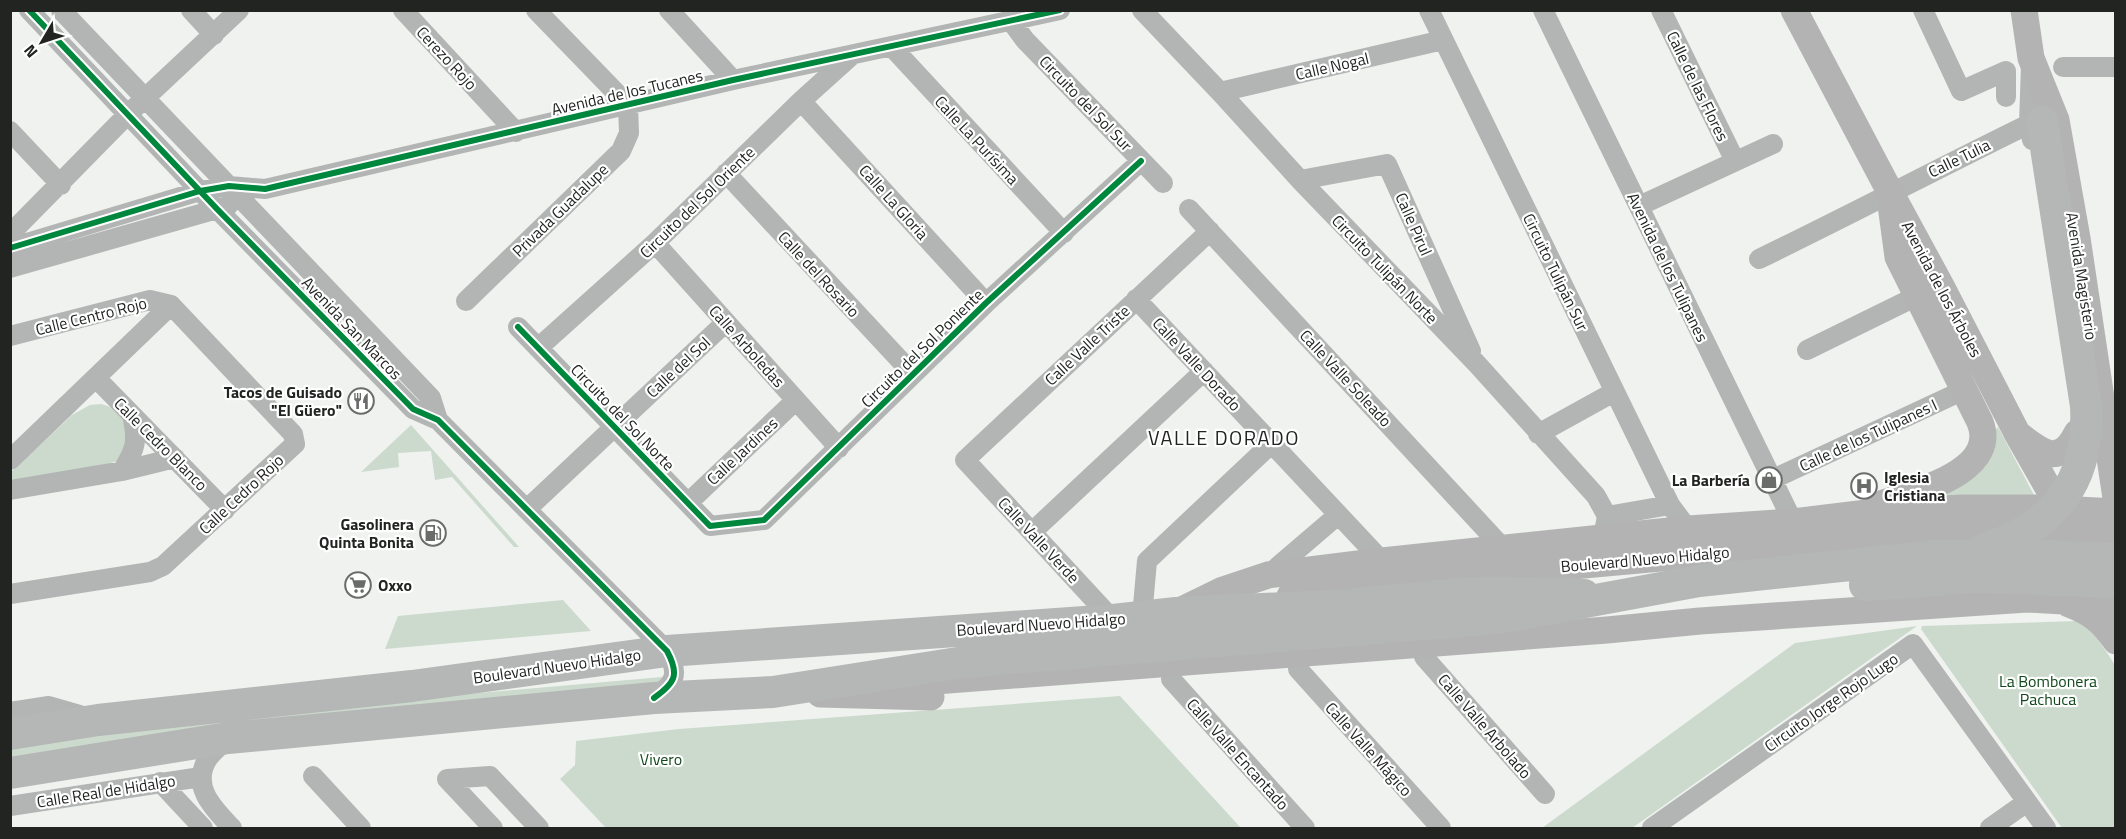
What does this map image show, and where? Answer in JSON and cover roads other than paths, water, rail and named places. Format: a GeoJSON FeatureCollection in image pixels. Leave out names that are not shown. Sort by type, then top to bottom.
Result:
{"type":"FeatureCollection","features":[{"type":"Feature","properties":{"kind":"main road","name":"Avenida de los Árboles"},"geometry":{"type":"LineString","coordinates":[[1794,10],[2017,433],[2061,508],[2113,565]]}},
{"type":"Feature","properties":{"kind":"main road","name":"Avenida Magisterio"},"geometry":{"type":"LineString","coordinates":[[2024,10],[2031,58],[2056,120],[2113,466],[2115,498]]}},
{"type":"Feature","properties":{"kind":"main road"},"geometry":{"type":"LineString","coordinates":[[1968,556],[2009,542],[2050,514],[2067,491],[2084,451],[2086,406],[2036,123],[2031,58]]}},
{"type":"Feature","properties":{"kind":"main road"},"geometry":{"type":"LineString","coordinates":[[1867,513],[1876,505],[1955,476],[1974,459],[1984,441],[1984,433],[1964,390],[1898,257],[1890,192]]}},
{"type":"Feature","properties":{"kind":"main road"},"geometry":{"type":"LineString","coordinates":[[2017,433],[2038,450],[2048,454],[2058,454],[2066,450],[2077,433]]}},
{"type":"Feature","properties":{"kind":"main road"},"geometry":{"type":"LineString","coordinates":[[2077,433],[2086,482],[2099,501],[2115,512]]}},
{"type":"Feature","properties":{"kind":"main road"},"geometry":{"type":"LineString","coordinates":[[1176,613],[1223,590],[1268,575],[1503,548],[1605,527],[1688,529],[1793,522],[1867,513],[1962,508],[2061,508],[2115,512]]}},
{"type":"Feature","properties":{"kind":"main road","name":"Boulevard Nuevo Hidalgo"},"geometry":{"type":"LineString","coordinates":[[10,734],[98,720],[412,686],[667,651],[1127,618],[1176,613],[1354,586],[1683,556],[1912,532],[1995,528],[2115,532]]}},
{"type":"Feature","properties":{"kind":"main road","name":"Boulevard Nuevo Hidalgo"},"geometry":{"type":"LineString","coordinates":[[773,692],[964,662],[1498,618],[1710,579],[1936,556],[2113,565]]}},
{"type":"Feature","properties":{"kind":"main road"},"geometry":{"type":"LineString","coordinates":[[2027,599],[2113,565]]}},
{"type":"Feature","properties":{"kind":"main road","name":"Boulevard Nuevo Hidalgo"},"geometry":{"type":"LineString","coordinates":[[1176,613],[1349,605],[1493,593],[1689,598],[2113,565]]}},
{"type":"Feature","properties":{"kind":"main road","name":"Boulevard Nuevo Hidalgo"},"geometry":{"type":"LineString","coordinates":[[10,773],[228,738],[654,698],[969,679],[1700,621],[2027,599],[2115,604]]}},
{"type":"Feature","properties":{"kind":"main road"},"geometry":{"type":"LineString","coordinates":[[2062,601],[2083,609],[2097,618],[2115,641]]}},
{"type":"Feature","properties":{"kind":"main road","name":"Boulevard Nuevo Hidalgo"},"geometry":{"type":"LineString","coordinates":[[773,692],[967,698],[1494,650],[1557,634]]}},
{"type":"Feature","properties":{"kind":"street","name":"Avenida San Marcos"},"geometry":{"type":"LineString","coordinates":[[29,10],[217,209],[413,409],[438,420],[667,651]]}},
{"type":"Feature","properties":{"kind":"street","name":"Avenida San Marcos"},"geometry":{"type":"LineString","coordinates":[[61,10],[431,398],[438,420]]}},
{"type":"Feature","properties":{"kind":"street"},"geometry":{"type":"LineString","coordinates":[[191,10],[214,35]]}},
{"type":"Feature","properties":{"kind":"street"},"geometry":{"type":"LineString","coordinates":[[10,234],[61,185],[127,115],[239,10]]}},
{"type":"Feature","properties":{"kind":"street","name":"Cerezo Rojo"},"geometry":{"type":"LineString","coordinates":[[403,10],[516,132]]}},
{"type":"Feature","properties":{"kind":"street"},"geometry":{"type":"LineString","coordinates":[[536,10],[628,105]]}},
{"type":"Feature","properties":{"kind":"street"},"geometry":{"type":"LineString","coordinates":[[669,10],[733,80]]}},
{"type":"Feature","properties":{"kind":"street","name":"Avenida de los Tucanes"},"geometry":{"type":"LineString","coordinates":[[10,248],[200,191],[230,186],[265,189],[733,80],[1060,10]]}},
{"type":"Feature","properties":{"kind":"street","name":"Circuito Tulipán Norte"},"geometry":{"type":"LineString","coordinates":[[1142,10],[1300,180],[1477,364],[1596,496],[1605,527]]}},
{"type":"Feature","properties":{"kind":"street","name":"Circuito Tulipán Sur"},"geometry":{"type":"LineString","coordinates":[[1429,10],[1670,505],[1688,529]]}},
{"type":"Feature","properties":{"kind":"street","name":"Avenida de los Tulipanes"},"geometry":{"type":"LineString","coordinates":[[1543,10],[1793,522]]}},
{"type":"Feature","properties":{"kind":"street","name":"Calle de las Flores"},"geometry":{"type":"LineString","coordinates":[[1661,10],[1735,161]]}},
{"type":"Feature","properties":{"kind":"street"},"geometry":{"type":"LineString","coordinates":[[1923,10],[1961,91],[2006,71],[2006,97]]}},
{"type":"Feature","properties":{"kind":"street","name":"Circuito del Sol Sur"},"geometry":{"type":"LineString","coordinates":[[1011,21],[1025,40],[1163,183]]}},
{"type":"Feature","properties":{"kind":"street","name":"Calle Nogal"},"geometry":{"type":"LineString","coordinates":[[1220,92],[1443,40]]}},
{"type":"Feature","properties":{"kind":"street","name":"Calle La Purísima"},"geometry":{"type":"LineString","coordinates":[[891,46],[1064,232]]}},
{"type":"Feature","properties":{"kind":"street","name":"Circuito del Sol Oriente"},"geometry":{"type":"LineString","coordinates":[[538,348],[655,243],[801,101],[854,54]]}},
{"type":"Feature","properties":{"kind":"street"},"geometry":{"type":"LineString","coordinates":[[2063,67],[2115,67]]}},
{"type":"Feature","properties":{"kind":"street","name":"Calle La Gloria"},"geometry":{"type":"LineString","coordinates":[[801,101],[986,303]]}},
{"type":"Feature","properties":{"kind":"street","name":"Privada Guadalupe"},"geometry":{"type":"LineString","coordinates":[[466,301],[621,151],[629,133],[628,105]]}},
{"type":"Feature","properties":{"kind":"street","name":"Calle Tulia"},"geometry":{"type":"LineString","coordinates":[[1759,259],[1853,213],[1890,192],[2036,123]]}},
{"type":"Feature","properties":{"kind":"street","name":"Avenida Magisterio"},"geometry":{"type":"LineString","coordinates":[[2036,123],[2077,433]]}},
{"type":"Feature","properties":{"kind":"street"},"geometry":{"type":"LineString","coordinates":[[10,131],[61,185]]}},
{"type":"Feature","properties":{"kind":"street"},"geometry":{"type":"LineString","coordinates":[[1639,206],[1773,144]]}},
{"type":"Feature","properties":{"kind":"street","name":"Circuito del Sol Poniente"},"geometry":{"type":"LineString","coordinates":[[710,526],[764,520],[986,303],[1141,160]]}},
{"type":"Feature","properties":{"kind":"street","name":"Calle Pirul"},"geometry":{"type":"LineString","coordinates":[[1300,180],[1387,164],[1477,364]]}},
{"type":"Feature","properties":{"kind":"street","name":"Calle del Rosario"},"geometry":{"type":"LineString","coordinates":[[726,173],[913,374]]}},
{"type":"Feature","properties":{"kind":"street","name":"Avenida de los Tucanes"},"geometry":{"type":"LineString","coordinates":[[10,268],[244,202],[265,189]]}},
{"type":"Feature","properties":{"kind":"street","name":"Calle Valle Soleado"},"geometry":{"type":"LineString","coordinates":[[1189,209],[1503,548]]}},
{"type":"Feature","properties":{"kind":"street","name":"Calle Valle Triste"},"geometry":{"type":"LineString","coordinates":[[965,460],[1210,231]]}},
{"type":"Feature","properties":{"kind":"street","name":"Calle Arboledas"},"geometry":{"type":"LineString","coordinates":[[655,243],[839,448]]}},
{"type":"Feature","properties":{"kind":"street"},"geometry":{"type":"LineString","coordinates":[[1807,350],[1917,296]]}},
{"type":"Feature","properties":{"kind":"street","name":"Calle Valle Dorado"},"geometry":{"type":"LineString","coordinates":[[1136,299],[1382,561]]}},
{"type":"Feature","properties":{"kind":"street","name":"Calle Centro Rojo"},"geometry":{"type":"LineString","coordinates":[[10,336],[150,300],[171,305]]}},
{"type":"Feature","properties":{"kind":"street"},"geometry":{"type":"LineString","coordinates":[[10,460],[171,305]]}},
{"type":"Feature","properties":{"kind":"street","name":"Calle Cedro Rojo"},"geometry":{"type":"LineString","coordinates":[[10,594],[150,572],[164,566],[295,444],[293,434],[171,305]]}},
{"type":"Feature","properties":{"kind":"street","name":"Calle del Sol"},"geometry":{"type":"LineString","coordinates":[[526,509],[725,323]]}},
{"type":"Feature","properties":{"kind":"street","name":"Circuito del Sol Norte"},"geometry":{"type":"LineString","coordinates":[[518,327],[710,526]]}},
{"type":"Feature","properties":{"kind":"street"},"geometry":{"type":"LineString","coordinates":[[1032,532],[1204,371]]}},
{"type":"Feature","properties":{"kind":"street","name":"Calle Cedro Blanco"},"geometry":{"type":"LineString","coordinates":[[96,378],[225,510]]}},
{"type":"Feature","properties":{"kind":"street","name":"Calle de los Tulipanes I"},"geometry":{"type":"LineString","coordinates":[[1771,480],[1964,390]]}},
{"type":"Feature","properties":{"kind":"street"},"geometry":{"type":"LineString","coordinates":[[1538,434],[1614,392]]}},
{"type":"Feature","properties":{"kind":"street","name":"Calle Jardines"},"geometry":{"type":"LineString","coordinates":[[687,503],[796,400]]}},
{"type":"Feature","properties":{"kind":"street"},"geometry":{"type":"LineString","coordinates":[[122,471],[133,454],[136,435],[132,415]]}},
{"type":"Feature","properties":{"kind":"street"},"geometry":{"type":"LineString","coordinates":[[1127,618],[1147,561],[1271,444]]}},
{"type":"Feature","properties":{"kind":"street"},"geometry":{"type":"LineString","coordinates":[[10,490],[122,471],[175,458]]}},
{"type":"Feature","properties":{"kind":"street","name":"Calle Valle Verde"},"geometry":{"type":"LineString","coordinates":[[965,460],[1032,532],[1127,618]]}},
{"type":"Feature","properties":{"kind":"street"},"geometry":{"type":"LineString","coordinates":[[1605,527],[1670,505]]}},
{"type":"Feature","properties":{"kind":"street"},"geometry":{"type":"LineString","coordinates":[[1268,575],[1338,515]]}},
{"type":"Feature","properties":{"kind":"street","name":"Circuito Jorge Rojo Lugo"},"geometry":{"type":"LineString","coordinates":[[1652,828],[1913,644],[2046,828]]}},
{"type":"Feature","properties":{"kind":"street"},"geometry":{"type":"LineString","coordinates":[[654,698],[669,688],[676,674],[667,651]]}},
{"type":"Feature","properties":{"kind":"street","name":"Calle Valle Arbolado"},"geometry":{"type":"LineString","coordinates":[[1424,657],[1545,794]]}},
{"type":"Feature","properties":{"kind":"street","name":"Calle Valle Mágico"},"geometry":{"type":"LineString","coordinates":[[1298,669],[1441,828]]}},
{"type":"Feature","properties":{"kind":"street","name":"Calle Valle Encantado"},"geometry":{"type":"LineString","coordinates":[[1171,679],[1305,828]]}},
{"type":"Feature","properties":{"kind":"street"},"geometry":{"type":"LineString","coordinates":[[10,712],[50,706],[98,720]]}},
{"type":"Feature","properties":{"kind":"street"},"geometry":{"type":"LineString","coordinates":[[228,738],[207,759],[201,777],[204,794],[232,828]]}},
{"type":"Feature","properties":{"kind":"street"},"geometry":{"type":"LineString","coordinates":[[313,776],[361,828]]}},
{"type":"Feature","properties":{"kind":"street"},"geometry":{"type":"LineString","coordinates":[[493,828],[447,779],[490,776],[538,828]]}},
{"type":"Feature","properties":{"kind":"street","name":"Calle Real de Hidalgo"},"geometry":{"type":"LineString","coordinates":[[10,806],[201,777]]}},
{"type":"Feature","properties":{"kind":"street"},"geometry":{"type":"LineString","coordinates":[[160,782],[203,828]]}},
{"type":"Feature","properties":{"kind":"street"},"geometry":{"type":"LineString","coordinates":[[1990,828],[2027,802]]}},
{"type":"Feature","properties":{"kind":"place","name":"Tacos de Guisado \"El Güero\""},"geometry":{"type":"Point","coordinates":[361,401]}},
{"type":"Feature","properties":{"kind":"place","name":"La Barbería"},"geometry":{"type":"Point","coordinates":[1769,480]}},
{"type":"Feature","properties":{"kind":"place","name":"Iglesia Cristiana"},"geometry":{"type":"Point","coordinates":[1864,486]}},
{"type":"Feature","properties":{"kind":"place","name":"Gasolinera Quinta Bonita"},"geometry":{"type":"Point","coordinates":[433,533]}},
{"type":"Feature","properties":{"kind":"place","name":"Oxxo"},"geometry":{"type":"Point","coordinates":[358,585]}},
{"type":"Feature","properties":{"kind":"district","name":"VALLE DORADO"},"geometry":{"type":"Point","coordinates":[1224,438]}},
{"type":"Feature","properties":{"kind":"park label","name":"La Bombonera Pachuca"},"geometry":{"type":"Point","coordinates":[2048,690]}},
{"type":"Feature","properties":{"kind":"park label","name":"Vivero"},"geometry":{"type":"Point","coordinates":[661,759]}}]}
